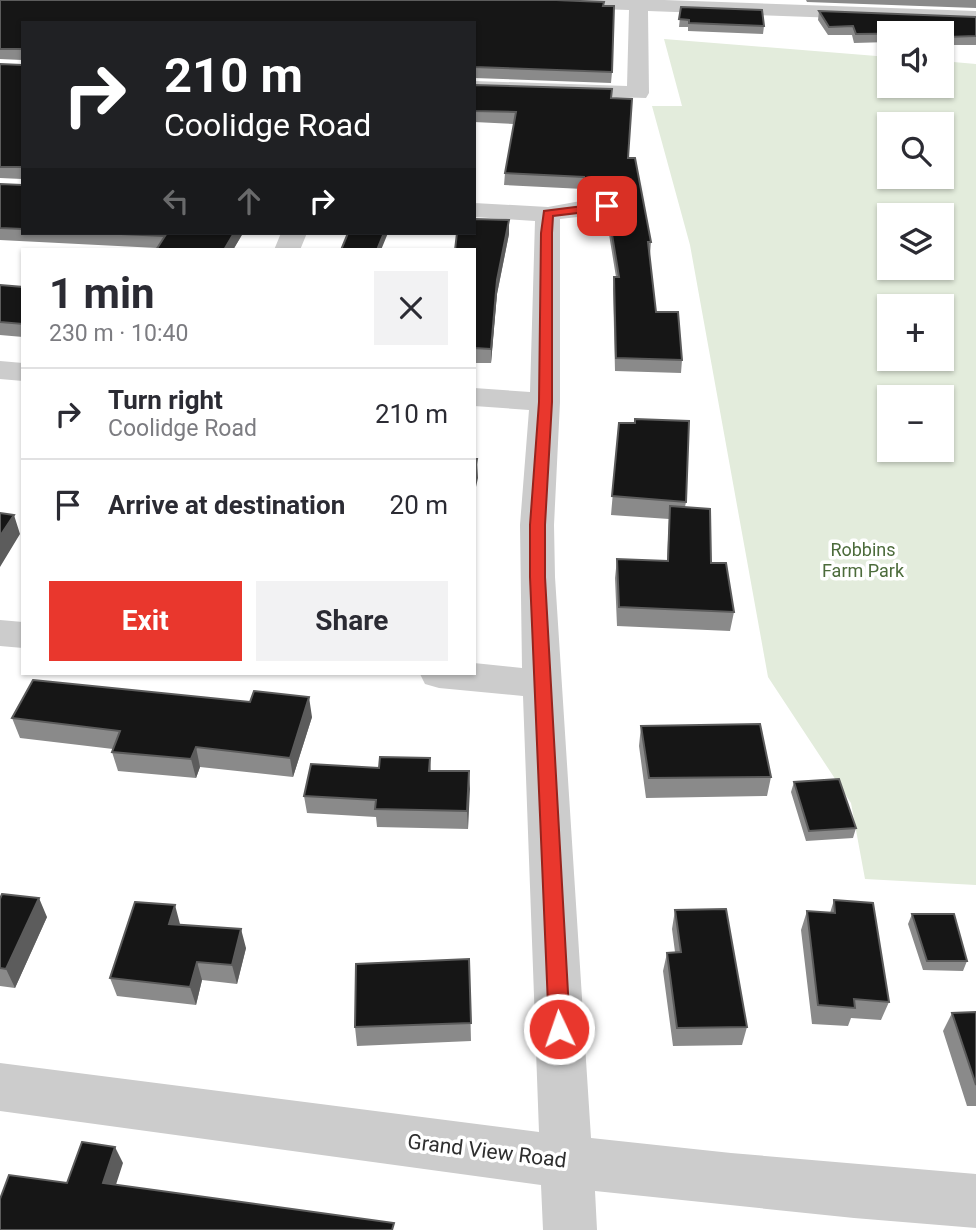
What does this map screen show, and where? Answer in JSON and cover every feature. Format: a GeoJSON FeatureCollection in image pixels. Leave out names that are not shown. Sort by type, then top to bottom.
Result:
{"type":"FeatureCollection","features":[{"type":"Feature","properties":{"kind":"street"},"geometry":{"type":"LineString","coordinates":[[509,0],[640,2],[976,17]]}},
{"type":"Feature","properties":{"kind":"street"},"geometry":{"type":"LineString","coordinates":[[476,87],[638,93],[640,2]]}},
{"type":"Feature","properties":{"kind":"street"},"geometry":{"type":"LineString","coordinates":[[476,210],[548,214],[586,207],[621,206]]}},
{"type":"Feature","properties":{"kind":"street"},"geometry":{"type":"LineString","coordinates":[[548,214],[545,402],[537,525],[570,1230]]}},
{"type":"Feature","properties":{"kind":"street"},"geometry":{"type":"LineString","coordinates":[[0,370],[21,372]]}},
{"type":"Feature","properties":{"kind":"street"},"geometry":{"type":"LineString","coordinates":[[476,397],[545,402]]}},
{"type":"Feature","properties":{"kind":"street"},"geometry":{"type":"LineString","coordinates":[[0,633],[21,635]]}},
{"type":"Feature","properties":{"kind":"street"},"geometry":{"type":"LineString","coordinates":[[449,675],[543,684]]}},
{"type":"Feature","properties":{"kind":"street","name":"Grand View Road"},"geometry":{"type":"LineString","coordinates":[[0,1087],[566,1162],[866,1194],[976,1201]]}},
{"type":"Feature","properties":{"kind":"green space","name":"Robbins Farm Park"},"geometry":{"type":"Polygon","coordinates":[[[664,39],[877,56],[877,98],[954,98],[954,62],[976,64],[976,885],[865,879],[851,803],[768,677],[690,245],[652,106],[682,106],[664,39]]]}},
{"type":"Feature","properties":{"kind":"building"},"geometry":{"type":"Polygon","coordinates":[[[0,0],[556,0],[604,2],[603,6],[614,6],[612,72],[476,67],[476,21],[21,21],[21,49],[0,49],[0,0]]]}},
{"type":"Feature","properties":{"kind":"building"},"geometry":{"type":"Polygon","coordinates":[[[681,7],[762,10],[764,26],[689,23],[689,20],[679,19],[681,7]]]}},
{"type":"Feature","properties":{"kind":"building"},"geometry":{"type":"Polygon","coordinates":[[[819,11],[976,17],[976,36],[954,37],[954,21],[877,21],[877,34],[856,34],[853,26],[829,27],[819,11]]]}},
{"type":"Feature","properties":{"kind":"building"},"geometry":{"type":"Polygon","coordinates":[[[0,64],[21,65],[21,167],[0,167],[0,64]]]}},
{"type":"Feature","properties":{"kind":"building"},"geometry":{"type":"Polygon","coordinates":[[[476,85],[612,89],[611,98],[632,99],[628,158],[635,158],[651,242],[648,242],[656,312],[678,312],[682,360],[616,358],[614,277],[619,277],[607,204],[631,202],[636,195],[633,188],[622,184],[604,185],[603,181],[584,180],[584,177],[505,173],[516,112],[476,111],[476,85]]]}},
{"type":"Feature","properties":{"kind":"building"},"geometry":{"type":"Polygon","coordinates":[[[0,184],[21,185],[21,229],[0,228],[0,184]]]}},
{"type":"Feature","properties":{"kind":"building"},"geometry":{"type":"Polygon","coordinates":[[[476,219],[509,220],[497,280],[491,349],[476,348],[476,248],[455,248],[457,235],[476,235],[476,219]]]}},
{"type":"Feature","properties":{"kind":"building"},"geometry":{"type":"Polygon","coordinates":[[[143,235],[233,235],[225,248],[157,248],[165,236],[143,235]]]}},
{"type":"Feature","properties":{"kind":"building"},"geometry":{"type":"Polygon","coordinates":[[[347,235],[383,235],[378,248],[342,248],[347,235]]]}},
{"type":"Feature","properties":{"kind":"building"},"geometry":{"type":"Polygon","coordinates":[[[0,285],[21,287],[21,324],[0,322],[0,285]]]}},
{"type":"Feature","properties":{"kind":"building"},"geometry":{"type":"Polygon","coordinates":[[[635,419],[689,421],[686,502],[612,496],[619,423],[635,423],[635,419]]]}},
{"type":"Feature","properties":{"kind":"building"},"geometry":{"type":"Polygon","coordinates":[[[670,506],[710,509],[711,563],[726,563],[734,612],[619,607],[617,559],[668,561],[670,506]]]}},
{"type":"Feature","properties":{"kind":"building"},"geometry":{"type":"Polygon","coordinates":[[[0,513],[14,515],[0,536],[0,513]]]}},
{"type":"Feature","properties":{"kind":"building"},"geometry":{"type":"Polygon","coordinates":[[[33,680],[250,702],[254,691],[309,697],[290,758],[196,747],[191,759],[112,752],[120,731],[12,718],[33,680]]]}},
{"type":"Feature","properties":{"kind":"building"},"geometry":{"type":"Polygon","coordinates":[[[760,724],[771,777],[649,778],[641,726],[760,724]]]}},
{"type":"Feature","properties":{"kind":"building"},"geometry":{"type":"Polygon","coordinates":[[[380,757],[430,758],[429,771],[469,771],[467,811],[375,809],[376,800],[304,796],[311,764],[379,768],[380,757]]]}},
{"type":"Feature","properties":{"kind":"building"},"geometry":{"type":"Polygon","coordinates":[[[839,779],[856,828],[809,831],[794,782],[839,779]]]}},
{"type":"Feature","properties":{"kind":"building"},"geometry":{"type":"Polygon","coordinates":[[[2,894],[39,898],[6,969],[0,968],[2,894]]]}},
{"type":"Feature","properties":{"kind":"building"},"geometry":{"type":"Polygon","coordinates":[[[834,900],[873,903],[889,1002],[854,999],[855,1008],[818,1005],[807,911],[835,913],[834,900]]]}},
{"type":"Feature","properties":{"kind":"building"},"geometry":{"type":"Polygon","coordinates":[[[135,902],[175,905],[169,924],[241,929],[232,965],[197,962],[190,987],[110,978],[135,902]]]}},
{"type":"Feature","properties":{"kind":"building"},"geometry":{"type":"Polygon","coordinates":[[[726,909],[747,1027],[677,1028],[667,953],[681,952],[675,910],[726,909]]]}},
{"type":"Feature","properties":{"kind":"building"},"geometry":{"type":"Polygon","coordinates":[[[912,914],[954,914],[967,961],[927,961],[912,914]]]}},
{"type":"Feature","properties":{"kind":"building"},"geometry":{"type":"Polygon","coordinates":[[[469,959],[471,1023],[355,1027],[356,964],[469,959]]]}},
{"type":"Feature","properties":{"kind":"building"},"geometry":{"type":"Polygon","coordinates":[[[976,1012],[976,1085],[952,1013],[976,1012]]]}},
{"type":"Feature","properties":{"kind":"building"},"geometry":{"type":"Polygon","coordinates":[[[82,1142],[115,1147],[103,1183],[394,1223],[392,1230],[0,1230],[0,1199],[9,1175],[67,1183],[82,1142]]]}},
{"type":"Feature","properties":{"kind":"route"},"geometry":{"type":"LineString","coordinates":[[559,1029],[537,577],[537,525],[545,402],[546,233],[548,214],[561,210],[607,206]]}}]}
